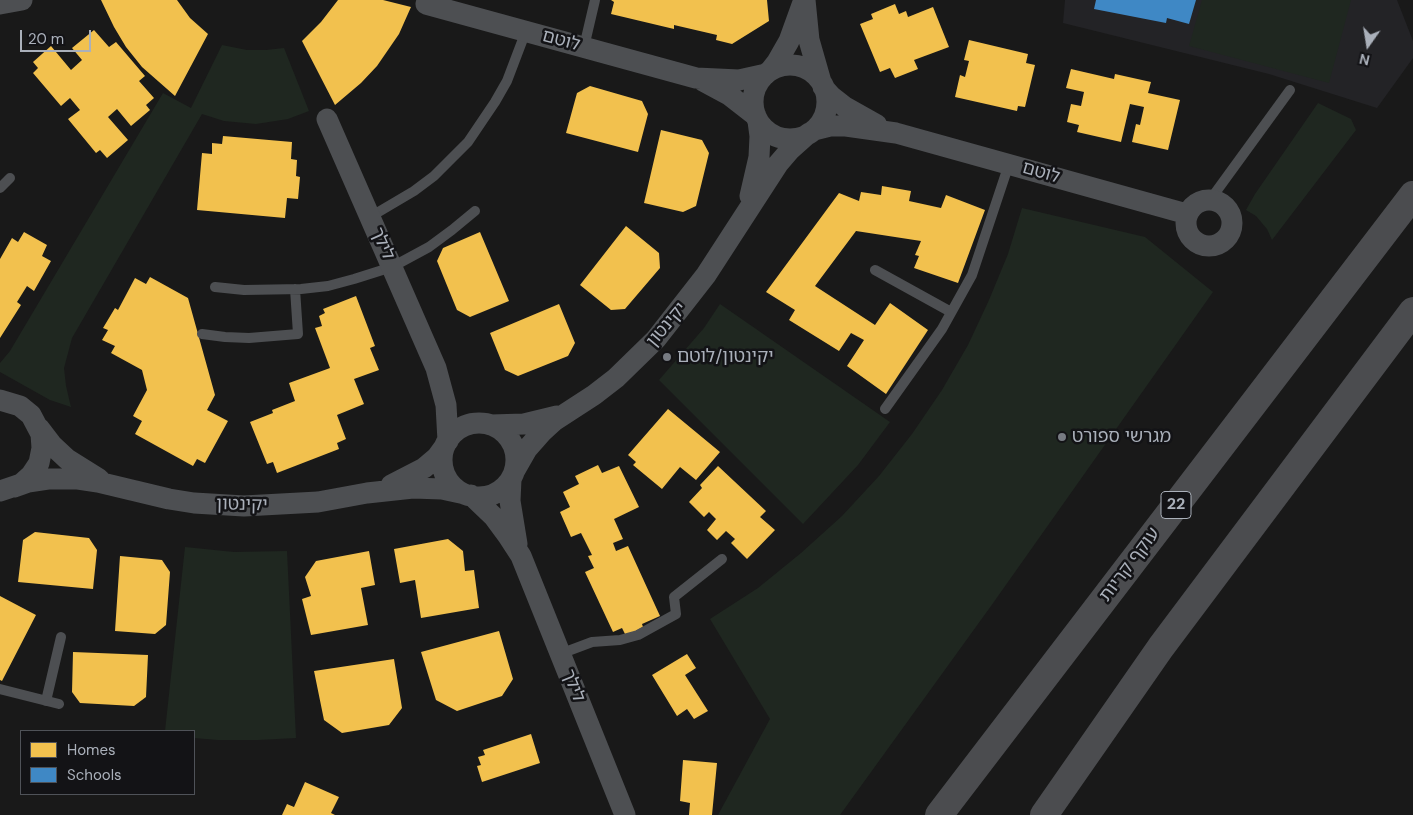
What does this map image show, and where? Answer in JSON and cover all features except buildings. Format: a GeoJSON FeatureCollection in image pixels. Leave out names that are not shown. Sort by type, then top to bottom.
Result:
{"type":"FeatureCollection","features":[{"type":"Feature","properties":{"kind":"highway","name":"עוקף קריות"},"geometry":{"type":"LineString","coordinates":[[939,815],[1413,195]]}},
{"type":"Feature","properties":{"kind":"highway"},"geometry":{"type":"LineString","coordinates":[[1044,815],[1161,647],[1413,311]]}},
{"type":"Feature","properties":{"kind":"street"},"geometry":{"type":"LineString","coordinates":[[0,4],[22,0]]}},
{"type":"Feature","properties":{"kind":"street"},"geometry":{"type":"LineString","coordinates":[[805,0],[809,40],[826,98],[825,110],[821,121],[811,131],[793,138],[781,137],[770,133],[757,119],[753,105],[754,93],[758,82],[782,56],[805,0]]}},
{"type":"Feature","properties":{"kind":"street","name":"לוטם"},"geometry":{"type":"LineString","coordinates":[[426,4],[696,78],[729,95],[757,119]]}},
{"type":"Feature","properties":{"kind":"street"},"geometry":{"type":"LineString","coordinates":[[768,72],[780,66],[798,66],[814,74],[822,85]]}},
{"type":"Feature","properties":{"kind":"street","name":"לוטם"},"geometry":{"type":"LineString","coordinates":[[696,78],[739,80],[768,72]]}},
{"type":"Feature","properties":{"kind":"street","name":"לוטם"},"geometry":{"type":"LineString","coordinates":[[822,85],[831,96],[852,112],[896,133]]}},
{"type":"Feature","properties":{"kind":"street","name":"לילך"},"geometry":{"type":"LineString","coordinates":[[327,119],[436,368],[461,407],[472,417],[489,424]]}},
{"type":"Feature","properties":{"kind":"street","name":"יקינטון"},"geometry":{"type":"LineString","coordinates":[[743,218],[759,157],[760,136],[757,119]]}},
{"type":"Feature","properties":{"kind":"street","name":"לוטם"},"geometry":{"type":"LineString","coordinates":[[811,131],[830,126],[846,126],[896,133],[1187,214]]}},
{"type":"Feature","properties":{"kind":"street","name":"יקינטון"},"geometry":{"type":"LineString","coordinates":[[513,475],[522,456],[536,437],[554,421],[616,378],[656,339],[690,297],[778,164],[811,131]]}},
{"type":"Feature","properties":{"kind":"street"},"geometry":{"type":"LineString","coordinates":[[1210,200],[1224,205],[1231,217],[1230,232],[1226,238],[1221,242],[1207,246],[1194,241],[1187,232],[1185,225],[1187,214],[1193,205],[1210,200]]}},
{"type":"Feature","properties":{"kind":"street","name":"לילך"},"geometry":{"type":"LineString","coordinates":[[436,368],[446,406],[447,443]]}},
{"type":"Feature","properties":{"kind":"street","name":"יקינטון"},"geometry":{"type":"LineString","coordinates":[[0,400],[14,403],[26,410],[52,445],[74,465],[117,488]]}},
{"type":"Feature","properties":{"kind":"street","name":"יקינטון"},"geometry":{"type":"LineString","coordinates":[[489,424],[501,426],[537,422],[569,411]]}},
{"type":"Feature","properties":{"kind":"street"},"geometry":{"type":"LineString","coordinates":[[476,423],[489,424],[503,432],[510,440],[516,456],[513,475],[503,487],[494,493],[483,496],[468,494],[455,488],[446,474],[443,463],[447,443],[455,432],[465,426],[476,423]]}},
{"type":"Feature","properties":{"kind":"street"},"geometry":{"type":"LineString","coordinates":[[5,491],[31,475],[39,463],[42,441],[38,427]]}},
{"type":"Feature","properties":{"kind":"street","name":"יקינטון"},"geometry":{"type":"LineString","coordinates":[[367,493],[386,487],[417,472],[431,462],[447,443]]}},
{"type":"Feature","properties":{"kind":"street","name":"לילך"},"geometry":{"type":"LineString","coordinates":[[513,475],[511,509],[520,556]]}},
{"type":"Feature","properties":{"kind":"street","name":"יקינטון"},"geometry":{"type":"LineString","coordinates":[[5,491],[28,482],[58,478],[98,482],[151,496],[194,503],[244,506],[318,502],[367,493],[423,488],[442,489],[468,494]]}},
{"type":"Feature","properties":{"kind":"street","name":"לילך"},"geometry":{"type":"LineString","coordinates":[[468,494],[494,516],[520,556],[625,815]]}},
{"type":"Feature","properties":{"kind":"lane"},"geometry":{"type":"LineString","coordinates":[[584,47],[595,0]]}},
{"type":"Feature","properties":{"kind":"lane"},"geometry":{"type":"LineString","coordinates":[[370,217],[421,186],[452,160],[468,142],[491,109],[507,81],[526,31]]}},
{"type":"Feature","properties":{"kind":"lane"},"geometry":{"type":"LineString","coordinates":[[1210,200],[1290,90]]}},
{"type":"Feature","properties":{"kind":"lane"},"geometry":{"type":"LineString","coordinates":[[885,409],[942,329],[972,275],[1009,164]]}},
{"type":"Feature","properties":{"kind":"lane"},"geometry":{"type":"LineString","coordinates":[[0,188],[10,178]]}},
{"type":"Feature","properties":{"kind":"lane"},"geometry":{"type":"LineString","coordinates":[[215,286],[244,290],[295,289],[328,286],[354,280],[392,267],[429,246],[476,211]]}},
{"type":"Feature","properties":{"kind":"lane"},"geometry":{"type":"LineString","coordinates":[[874,270],[951,312]]}},
{"type":"Feature","properties":{"kind":"lane"},"geometry":{"type":"LineString","coordinates":[[202,334],[249,338],[298,334],[295,289]]}},
{"type":"Feature","properties":{"kind":"lane"},"geometry":{"type":"LineString","coordinates":[[560,654],[592,642],[620,640],[638,635],[676,614],[674,597],[722,560]]}},
{"type":"Feature","properties":{"kind":"lane"},"geometry":{"type":"LineString","coordinates":[[46,701],[61,637]]}},
{"type":"Feature","properties":{"kind":"lane"},"geometry":{"type":"LineString","coordinates":[[0,689],[59,704]]}},
{"type":"Feature","properties":{"kind":"shaded area"},"geometry":{"type":"Polygon","coordinates":[[[1065,0],[1397,0],[1413,41],[1413,58],[1377,108],[1269,74],[1063,23],[1065,0]]]}},
{"type":"Feature","properties":{"kind":"shaded area"},"geometry":{"type":"Polygon","coordinates":[[[1202,0],[1351,0],[1329,83],[1189,46],[1202,0]]]}},
{"type":"Feature","properties":{"kind":"shaded area"},"geometry":{"type":"Polygon","coordinates":[[[222,45],[247,50],[284,48],[309,111],[288,119],[256,124],[224,121],[202,114],[72,338],[64,368],[71,407],[50,400],[0,372],[0,363],[10,351],[163,93],[191,108],[222,45]]]}},
{"type":"Feature","properties":{"kind":"shaded area"},"geometry":{"type":"Polygon","coordinates":[[[1318,103],[1351,119],[1356,130],[1272,240],[1267,229],[1256,216],[1246,210],[1318,103]]]}},
{"type":"Feature","properties":{"kind":"shaded area"},"geometry":{"type":"Polygon","coordinates":[[[1022,208],[1145,237],[1213,292],[991,606],[840,815],[718,815],[770,719],[710,619],[758,588],[842,516],[879,476],[912,434],[942,390],[968,345],[1008,254],[1022,208]]]}},
{"type":"Feature","properties":{"kind":"shaded area"},"geometry":{"type":"Polygon","coordinates":[[[720,304],[890,422],[858,465],[803,524],[659,380],[704,328],[720,304]]]}},
{"type":"Feature","properties":{"kind":"shaded area"},"geometry":{"type":"Polygon","coordinates":[[[185,547],[234,552],[287,551],[296,738],[218,740],[195,738],[195,730],[165,730],[185,547]]]}},
{"type":"Feature","properties":{"kind":"place","name":"יקינטון/לוטם"},"geometry":{"type":"Point","coordinates":[667,357]}},
{"type":"Feature","properties":{"kind":"place","name":"מגרשי ספורט"},"geometry":{"type":"Point","coordinates":[1062,437]}}]}
